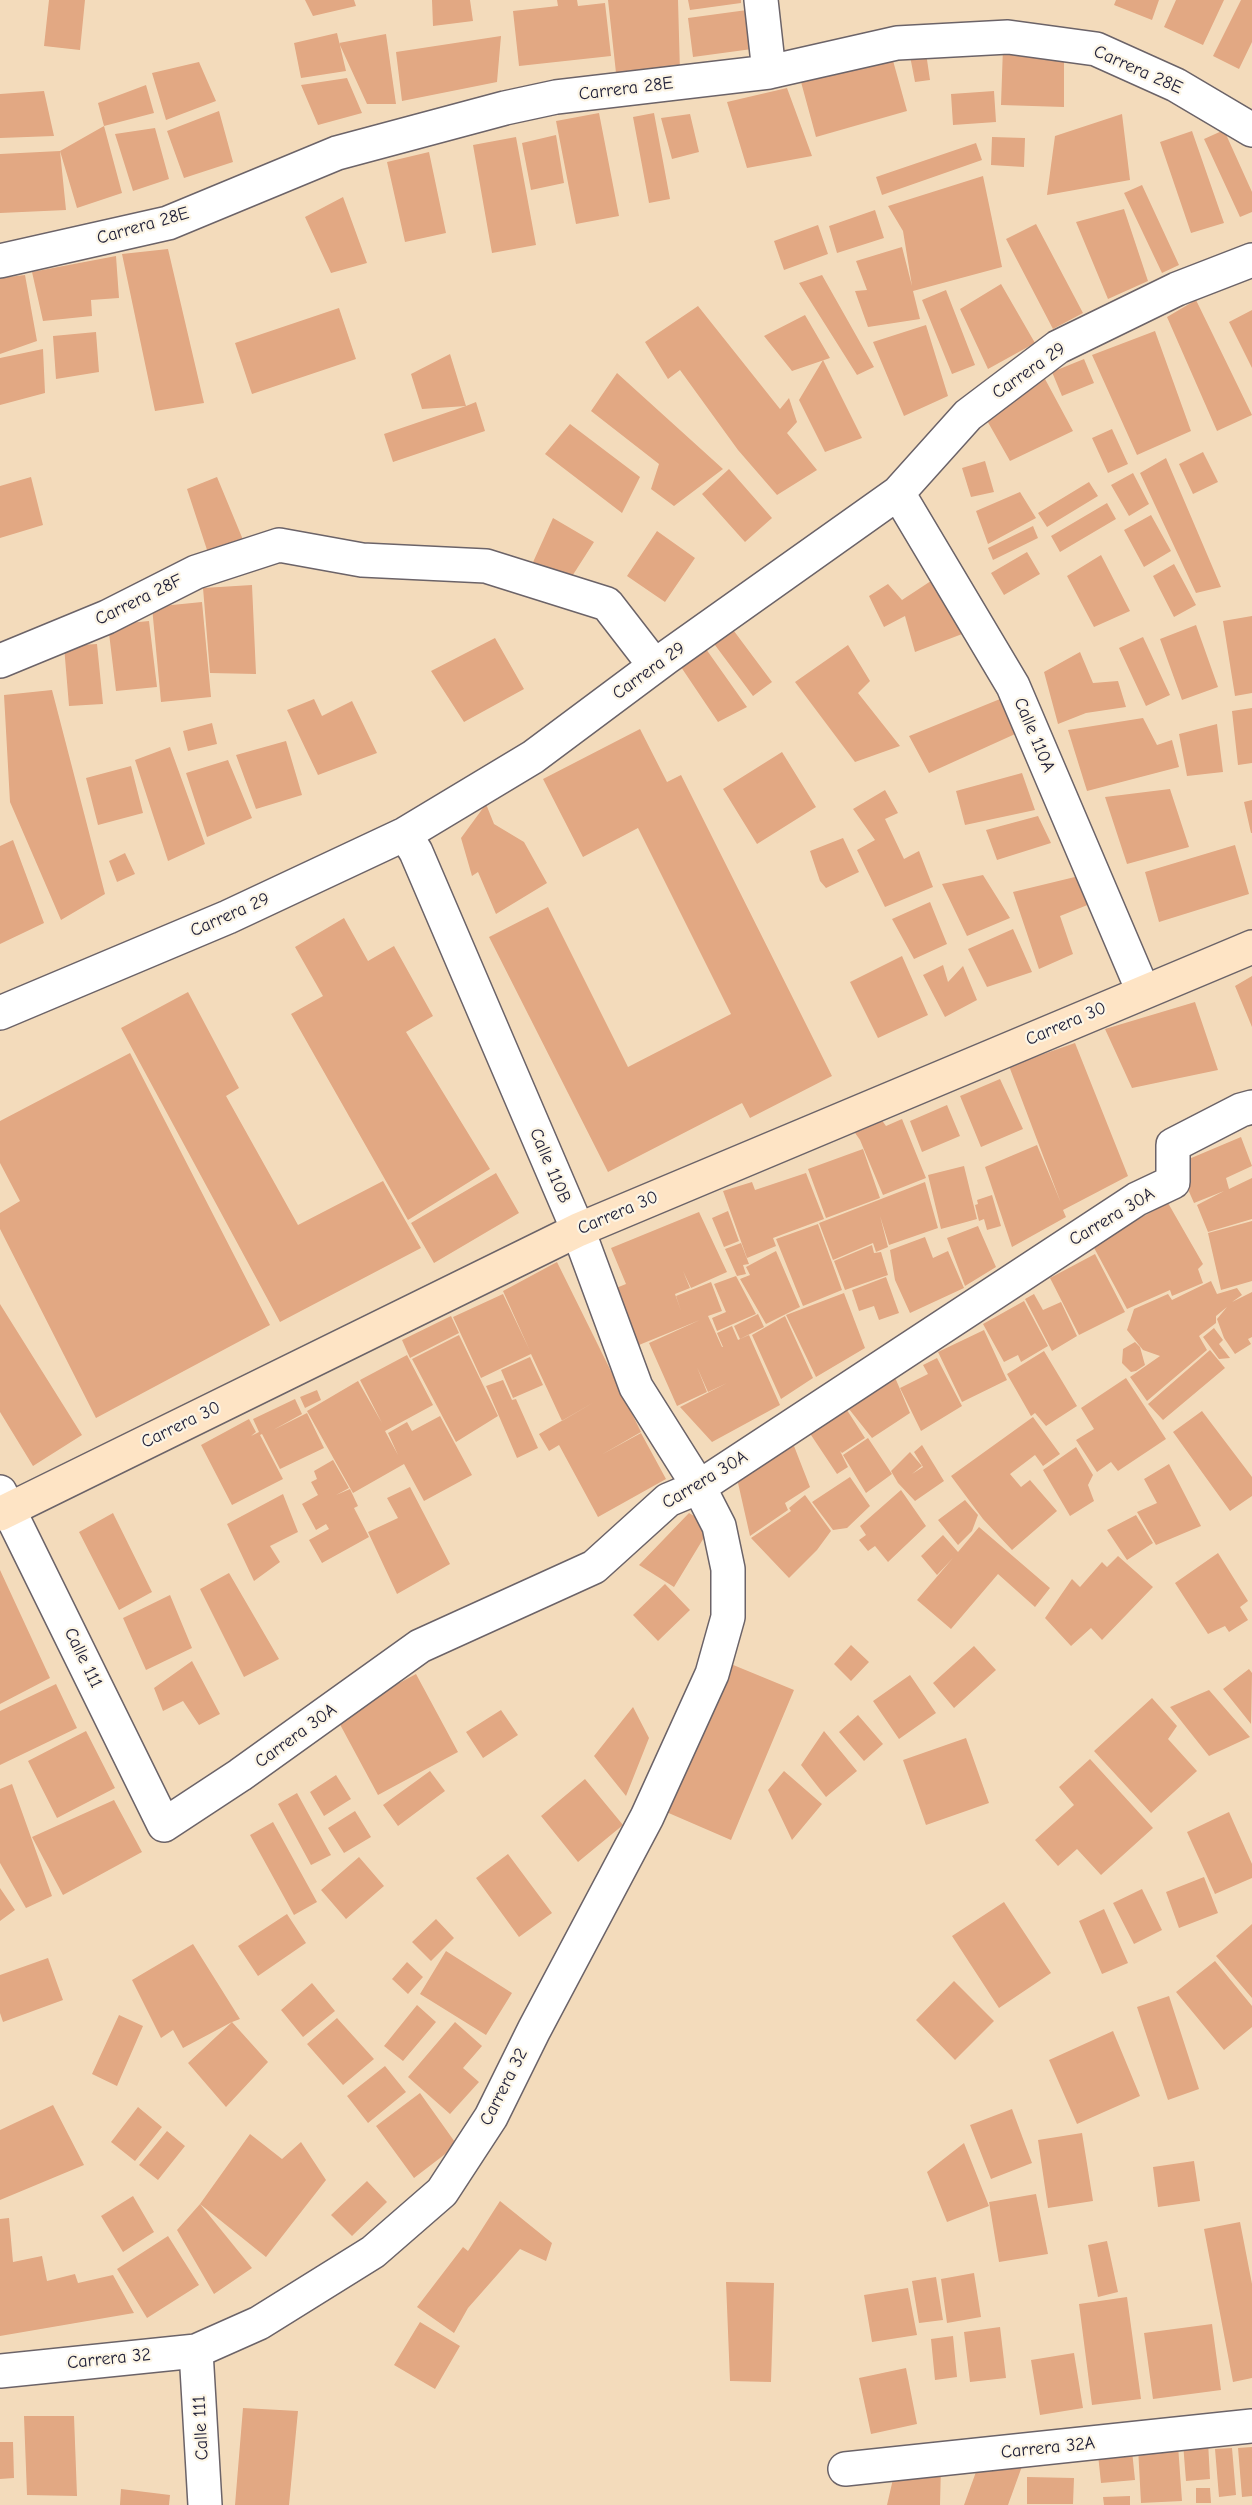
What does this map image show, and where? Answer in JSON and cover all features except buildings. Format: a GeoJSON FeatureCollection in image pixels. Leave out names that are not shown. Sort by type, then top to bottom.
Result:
{"type":"FeatureCollection","features":[{"type":"Feature","properties":{"kind":"street"},"geometry":{"type":"LineString","coordinates":[[760,0],[769,72]]}},
{"type":"Feature","properties":{"kind":"street","name":"Carrera 28E"},"geometry":{"type":"LineString","coordinates":[[0,261],[168,223],[337,153],[505,108],[556,98],[769,72],[897,43],[1008,37],[1096,49],[1176,86],[1252,130]]}},
{"type":"Feature","properties":{"kind":"street","name":"Carrera 29"},"geometry":{"type":"LineString","coordinates":[[0,1013],[228,916],[405,834],[533,757],[655,666],[898,493],[968,415],[1058,348],[1177,289],[1252,260]]}},
{"type":"Feature","properties":{"kind":"street","name":"Calle 110A"},"geometry":{"type":"LineString","coordinates":[[898,493],[1013,686],[1143,991]]}},
{"type":"Feature","properties":{"kind":"street","name":"Carrera 28F"},"geometry":{"type":"LineString","coordinates":[[0,661],[107,617],[196,572],[279,545],[362,560],[486,566],[607,604],[655,666]]}},
{"type":"Feature","properties":{"kind":"street","name":"Calle 110B"},"geometry":{"type":"LineString","coordinates":[[405,834],[416,852],[578,1230],[636,1388],[699,1487],[719,1526]]}},
{"type":"Feature","properties":{"kind":"street","name":"Carrera 30"},"geometry":{"type":"LineString","coordinates":[[3,1505],[578,1230],[1252,947]]}},
{"type":"Feature","properties":{"kind":"street","name":"Carrera 30A"},"geometry":{"type":"LineString","coordinates":[[164,1825],[240,1775],[420,1646],[594,1567],[668,1500],[699,1487],[1137,1199],[1173,1182],[1173,1145],[1241,1110],[1252,1107]]}},
{"type":"Feature","properties":{"kind":"street","name":"Calle 111"},"geometry":{"type":"LineString","coordinates":[[3,1505],[164,1825]]}},
{"type":"Feature","properties":{"kind":"street","name":"Carrera 32"},"geometry":{"type":"LineString","coordinates":[[0,2371],[196,2351],[259,2323],[373,2252],[442,2192],[491,2117],[534,2030],[647,1817],[712,1674],[728,1617],[728,1569],[719,1526]]}},
{"type":"Feature","properties":{"kind":"street","name":"Calle 111"},"geometry":{"type":"LineString","coordinates":[[196,2351],[205,2505]]}},
{"type":"Feature","properties":{"kind":"street","name":"Carrera 32A"},"geometry":{"type":"LineString","coordinates":[[845,2469],[1252,2426]]}}]}
